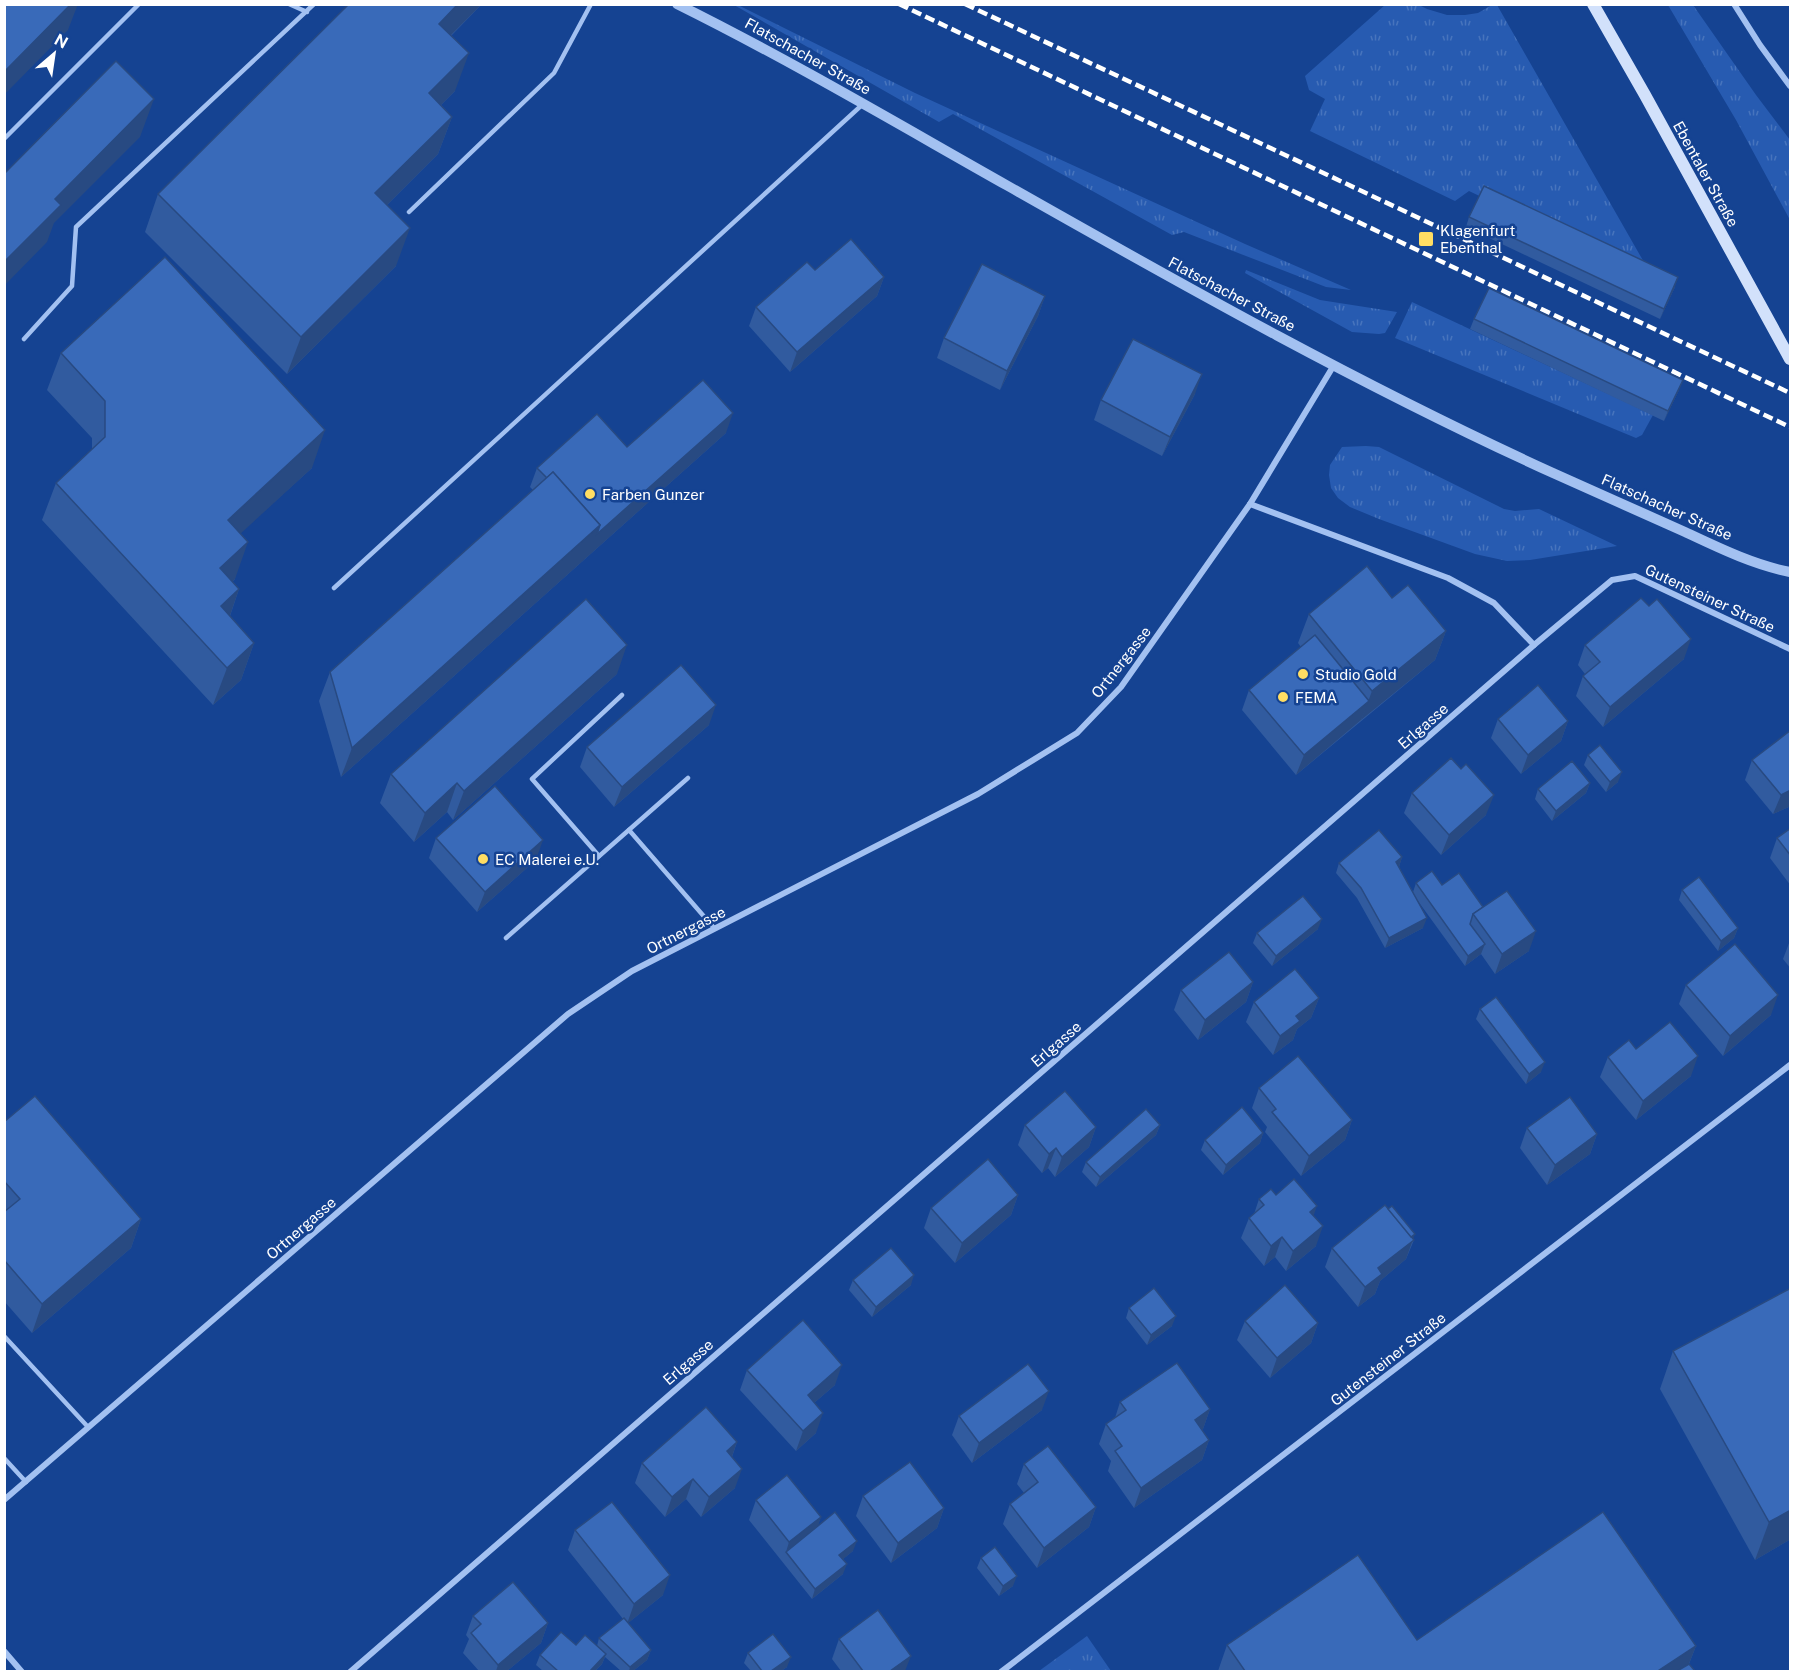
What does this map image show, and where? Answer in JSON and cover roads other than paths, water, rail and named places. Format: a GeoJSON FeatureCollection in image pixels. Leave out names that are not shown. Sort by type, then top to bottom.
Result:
{"type":"FeatureCollection","features":[{"type":"Feature","properties":{"kind":"main road","name":"Ebentaler Straße"},"geometry":{"type":"LineString","coordinates":[[1593,4],[1791,359]]}},
{"type":"Feature","properties":{"kind":"street","name":"Flatschacher Straße"},"geometry":{"type":"LineString","coordinates":[[677,4],[735,33],[1164,275],[1334,366],[1485,442],[1718,547],[1773,569],[1791,572]]}},
{"type":"Feature","properties":{"kind":"street"},"geometry":{"type":"LineString","coordinates":[[1734,4],[1760,45],[1791,86]]}},
{"type":"Feature","properties":{"kind":"street","name":"Ortnergasse"},"geometry":{"type":"LineString","coordinates":[[4,1500],[568,1014],[632,971],[978,794],[1077,733],[1121,687],[1250,504],[1334,366]]}},
{"type":"Feature","properties":{"kind":"street"},"geometry":{"type":"LineString","coordinates":[[1250,504],[1448,578],[1494,603],[1534,645]]}},
{"type":"Feature","properties":{"kind":"street","name":"Gutensteiner Straße"},"geometry":{"type":"LineString","coordinates":[[1534,645],[1612,580],[1635,576],[1791,649]]}},
{"type":"Feature","properties":{"kind":"street","name":"Erlgasse"},"geometry":{"type":"LineString","coordinates":[[350,1671],[1534,645]]}},
{"type":"Feature","properties":{"kind":"street","name":"Gutensteiner Straße"},"geometry":{"type":"LineString","coordinates":[[1000,1671],[1791,1065]]}},
{"type":"Feature","properties":{"kind":"street"},"geometry":{"type":"LineString","coordinates":[[4,1651],[22,1671]]}},
{"type":"Feature","properties":{"kind":"lane"},"geometry":{"type":"LineString","coordinates":[[4,139],[139,4]]}},
{"type":"Feature","properties":{"kind":"lane"},"geometry":{"type":"LineString","coordinates":[[290,4],[307,12]]}},
{"type":"Feature","properties":{"kind":"lane"},"geometry":{"type":"LineString","coordinates":[[24,339],[72,286],[76,227],[314,4]]}},
{"type":"Feature","properties":{"kind":"lane"},"geometry":{"type":"LineString","coordinates":[[409,212],[554,73],[591,4]]}},
{"type":"Feature","properties":{"kind":"lane"},"geometry":{"type":"LineString","coordinates":[[334,588],[863,104]]}},
{"type":"Feature","properties":{"kind":"lane"},"geometry":{"type":"LineString","coordinates":[[599,856],[532,779],[622,695]]}},
{"type":"Feature","properties":{"kind":"lane"},"geometry":{"type":"LineString","coordinates":[[506,938],[688,778]]}},
{"type":"Feature","properties":{"kind":"lane"},"geometry":{"type":"LineString","coordinates":[[629,830],[714,928]]}},
{"type":"Feature","properties":{"kind":"lane"},"geometry":{"type":"LineString","coordinates":[[4,1336],[88,1427]]}},
{"type":"Feature","properties":{"kind":"lane"},"geometry":{"type":"LineString","coordinates":[[4,1458],[26,1482]]}},
{"type":"Feature","properties":{"kind":"railway"},"geometry":{"type":"LineString","coordinates":[[899,4],[1790,427]]}},
{"type":"Feature","properties":{"kind":"railway"},"geometry":{"type":"LineString","coordinates":[[965,4],[1790,393]]}},
{"type":"Feature","properties":{"kind":"place","name":"Klagenfurt Ebenthal"},"geometry":{"type":"Point","coordinates":[1426,239]}},
{"type":"Feature","properties":{"kind":"place","name":"Farben Gunzer"},"geometry":{"type":"Point","coordinates":[590,494]}},
{"type":"Feature","properties":{"kind":"place","name":"Studio Gold"},"geometry":{"type":"Point","coordinates":[1303,674]}},
{"type":"Feature","properties":{"kind":"place","name":"FEMA"},"geometry":{"type":"Point","coordinates":[1283,697]}},
{"type":"Feature","properties":{"kind":"place","name":"EC Malerei e.U."},"geometry":{"type":"Point","coordinates":[483,859]}}]}
